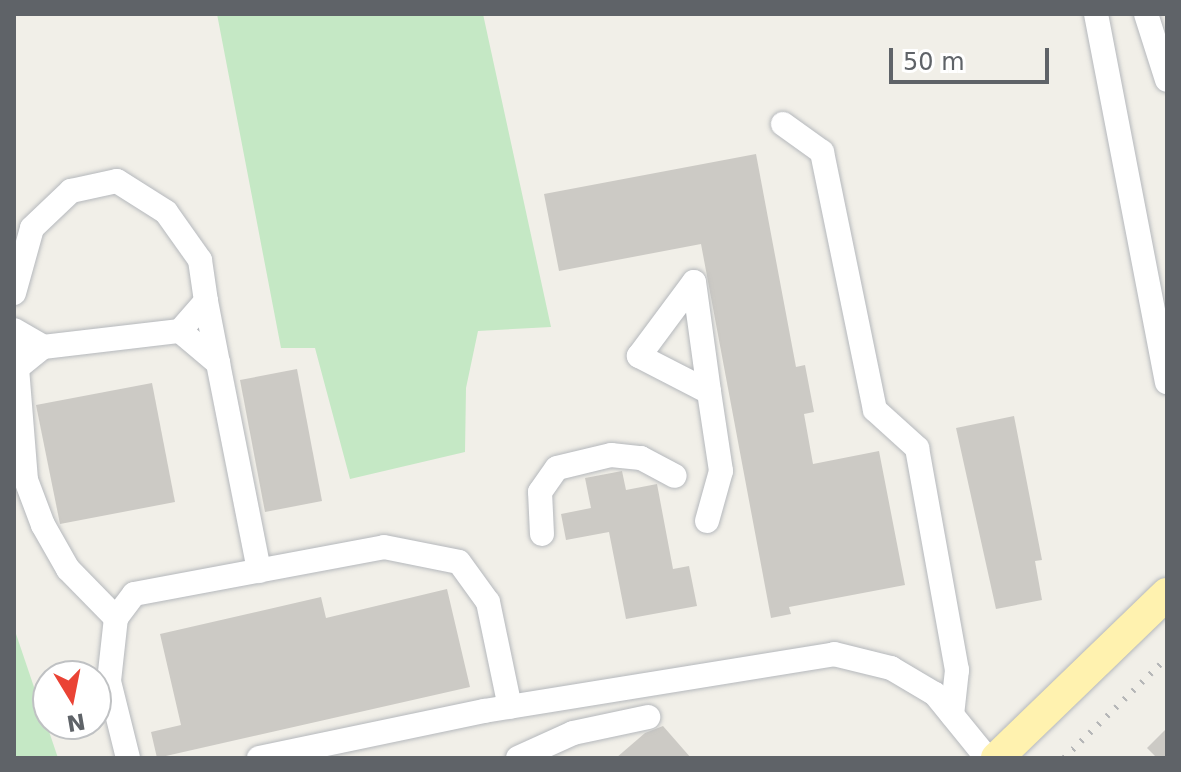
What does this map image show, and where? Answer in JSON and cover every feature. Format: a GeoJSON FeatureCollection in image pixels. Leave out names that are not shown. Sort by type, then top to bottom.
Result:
{"type":"FeatureCollection","features":[{"type":"Feature","properties":{"kind":"main road"},"geometry":{"type":"LineString","coordinates":[[997,758],[1167,594]]}},
{"type":"Feature","properties":{"kind":"lane"},"geometry":{"type":"LineString","coordinates":[[1096,14],[1167,382]]}},
{"type":"Feature","properties":{"kind":"lane"},"geometry":{"type":"LineString","coordinates":[[1146,14],[1167,80]]}},
{"type":"Feature","properties":{"kind":"lane"},"geometry":{"type":"LineString","coordinates":[[783,124],[822,152],[875,410],[917,448],[957,670],[952,715]]}},
{"type":"Feature","properties":{"kind":"lane"},"geometry":{"type":"LineString","coordinates":[[14,293],[32,228],[71,191],[117,181],[166,212],[200,260],[259,571]]}},
{"type":"Feature","properties":{"kind":"lane"},"geometry":{"type":"LineString","coordinates":[[116,618],[68,569],[43,525],[26,480],[16,357],[43,347],[180,331],[206,301]]}},
{"type":"Feature","properties":{"kind":"lane"},"geometry":{"type":"LineString","coordinates":[[14,330],[43,347]]}},
{"type":"Feature","properties":{"kind":"lane"},"geometry":{"type":"LineString","coordinates":[[180,331],[218,363]]}},
{"type":"Feature","properties":{"kind":"lane"},"geometry":{"type":"LineString","coordinates":[[707,521],[721,471],[709,392]]}},
{"type":"Feature","properties":{"kind":"lane"},"geometry":{"type":"LineString","coordinates":[[542,534],[540,492],[557,468],[611,455],[641,458],[675,476]]}},
{"type":"Feature","properties":{"kind":"lane"},"geometry":{"type":"LineString","coordinates":[[128,758],[109,681],[116,618],[134,594],[384,547],[459,562],[488,602],[510,707]]}},
{"type":"Feature","properties":{"kind":"lane"},"geometry":{"type":"LineString","coordinates":[[259,758],[510,707],[834,654],[891,668],[935,694],[987,758]]}},
{"type":"Feature","properties":{"kind":"lane"},"geometry":{"type":"LineString","coordinates":[[518,758],[573,733],[648,717]]}},
{"type":"Feature","properties":{"kind":"green space"},"geometry":{"type":"Polygon","coordinates":[[[217,14],[483,14],[551,327],[478,331],[466,388],[465,452],[350,479],[315,348],[281,348],[217,14]]]}},
{"type":"Feature","properties":{"kind":"green space"},"geometry":{"type":"Polygon","coordinates":[[[14,628],[32,681],[32,740],[52,740],[58,758],[14,758],[14,628]]]}},
{"type":"Feature","properties":{"kind":"building"},"geometry":{"type":"Polygon","coordinates":[[[756,154],[796,367],[805,365],[814,412],[804,414],[813,464],[879,451],[905,585],[789,607],[791,614],[771,618],[701,244],[559,271],[544,194],[756,154]]]}},
{"type":"Feature","properties":{"kind":"building"},"geometry":{"type":"Polygon","coordinates":[[[297,369],[322,501],[265,512],[240,380],[297,369]]]}},
{"type":"Feature","properties":{"kind":"building"},"geometry":{"type":"Polygon","coordinates":[[[152,383],[175,502],[60,524],[36,405],[152,383]]]}},
{"type":"Feature","properties":{"kind":"building"},"geometry":{"type":"Polygon","coordinates":[[[1014,416],[1042,560],[1035,561],[1042,600],[996,609],[956,428],[1014,416]]]}},
{"type":"Feature","properties":{"kind":"building"},"geometry":{"type":"Polygon","coordinates":[[[622,471],[626,490],[657,484],[673,569],[689,566],[697,606],[626,619],[609,532],[566,540],[561,514],[591,508],[585,478],[622,471]]]}},
{"type":"Feature","properties":{"kind":"building"},"geometry":{"type":"Polygon","coordinates":[[[447,589],[470,687],[157,758],[151,732],[181,725],[160,634],[321,597],[326,618],[447,589]]]}},
{"type":"Feature","properties":{"kind":"building"},"geometry":{"type":"Polygon","coordinates":[[[663,726],[691,758],[616,758],[645,733],[663,726]]]}},
{"type":"Feature","properties":{"kind":"building"},"geometry":{"type":"Polygon","coordinates":[[[1167,728],[1167,758],[1157,758],[1147,748],[1167,728]]]}},
{"type":"Feature","properties":{"kind":"railway"},"geometry":{"type":"LineString","coordinates":[[1064,758],[1167,658]]}}]}
